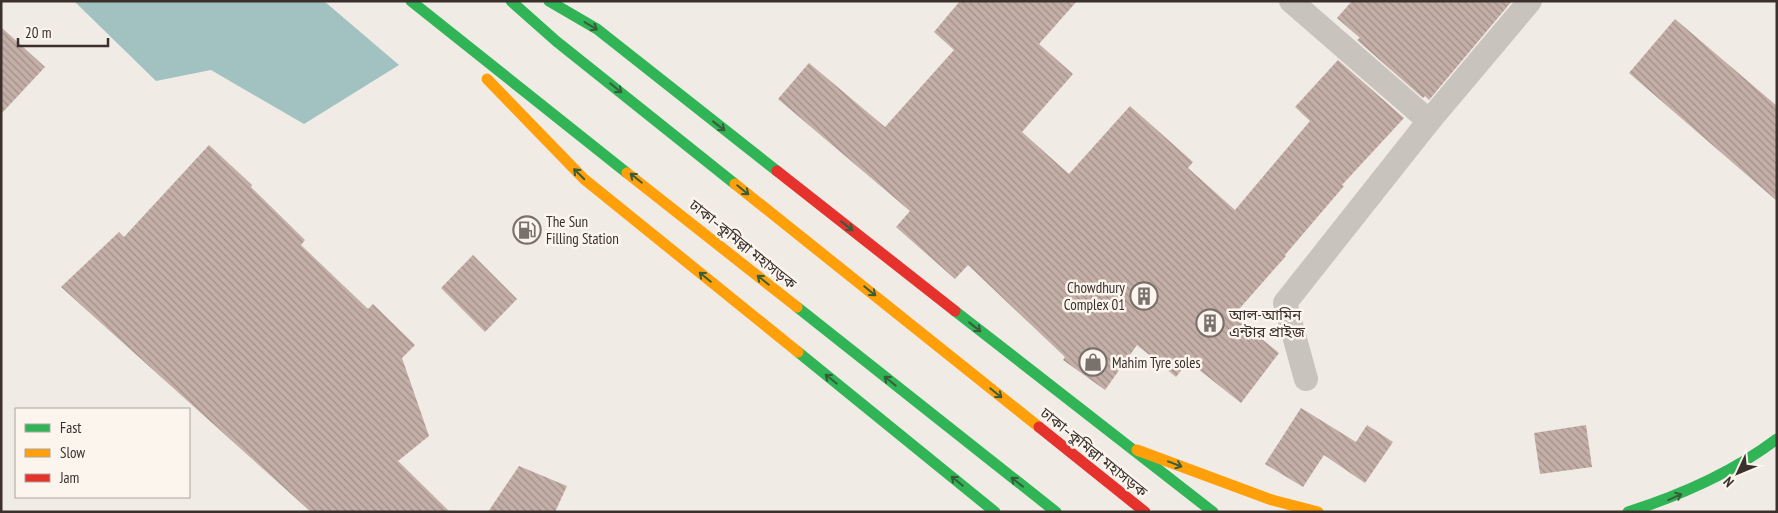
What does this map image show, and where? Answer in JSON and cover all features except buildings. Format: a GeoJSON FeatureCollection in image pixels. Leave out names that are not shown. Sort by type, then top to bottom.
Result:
{"type":"FeatureCollection","features":[{"type":"Feature","properties":{"kind":"main road","name":"ঢাকা–কুমিল্লা মহাসড়ক"},"geometry":{"type":"LineString","coordinates":[[410,1],[1056,512]]}},
{"type":"Feature","properties":{"kind":"main road","name":"ঢাকা–কুমিল্লা মহাসড়ক"},"geometry":{"type":"LineString","coordinates":[[511,1],[556,41],[1145,512]]}},
{"type":"Feature","properties":{"kind":"main road"},"geometry":{"type":"LineString","coordinates":[[549,1],[597,29],[1213,512]]}},
{"type":"Feature","properties":{"kind":"main road"},"geometry":{"type":"LineString","coordinates":[[427,14],[584,179],[994,511]]}},
{"type":"Feature","properties":{"kind":"main road"},"geometry":{"type":"LineString","coordinates":[[1628,512],[1670,499],[1727,472],[1777,439]]}},
{"type":"Feature","properties":{"kind":"main road"},"geometry":{"type":"LineString","coordinates":[[1129,447],[1272,500],[1318,512]]}},
{"type":"Feature","properties":{"kind":"street"},"geometry":{"type":"LineString","coordinates":[[1291,1],[1429,121]]}},
{"type":"Feature","properties":{"kind":"street"},"geometry":{"type":"LineString","coordinates":[[1306,379],[1285,304],[1429,121],[1530,1]]}},
{"type":"Feature","properties":{"kind":"water"},"geometry":{"type":"Polygon","coordinates":[[[74,1],[324,1],[399,65],[304,124],[211,70],[156,81],[74,1]]]}},
{"type":"Feature","properties":{"kind":"traffic: fast"},"geometry":{"type":"LineString","coordinates":[[411,1],[627,173]]}},
{"type":"Feature","properties":{"kind":"traffic: fast"},"geometry":{"type":"LineString","coordinates":[[511,1],[556,41],[735,184]]}},
{"type":"Feature","properties":{"kind":"traffic: fast"},"geometry":{"type":"LineString","coordinates":[[549,1],[597,29],[777,171]]}},
{"type":"Feature","properties":{"kind":"traffic: fast"},"geometry":{"type":"LineString","coordinates":[[797,307],[1056,512]]}},
{"type":"Feature","properties":{"kind":"traffic: fast"},"geometry":{"type":"LineString","coordinates":[[955,311],[1213,512]]}},
{"type":"Feature","properties":{"kind":"traffic: fast"},"geometry":{"type":"LineString","coordinates":[[798,352],[995,512]]}},
{"type":"Feature","properties":{"kind":"traffic: fast"},"geometry":{"type":"LineString","coordinates":[[1628,512],[1706,482],[1724,473],[1777,439]]}},
{"type":"Feature","properties":{"kind":"traffic: slow"},"geometry":{"type":"LineString","coordinates":[[487,79],[584,179],[798,352]]}},
{"type":"Feature","properties":{"kind":"traffic: slow"},"geometry":{"type":"LineString","coordinates":[[627,173],[797,307]]}},
{"type":"Feature","properties":{"kind":"traffic: slow"},"geometry":{"type":"LineString","coordinates":[[735,184],[1039,427]]}},
{"type":"Feature","properties":{"kind":"traffic: slow"},"geometry":{"type":"LineString","coordinates":[[1137,450],[1272,500],[1318,512]]}},
{"type":"Feature","properties":{"kind":"traffic: jam"},"geometry":{"type":"LineString","coordinates":[[777,171],[955,311]]}},
{"type":"Feature","properties":{"kind":"traffic: jam"},"geometry":{"type":"LineString","coordinates":[[1039,427],[1145,512]]}},
{"type":"Feature","properties":{"kind":"place","name":"The Sun Filling Station"},"geometry":{"type":"Point","coordinates":[527,230]}},
{"type":"Feature","properties":{"kind":"place","name":"Chowdhury Complex 01"},"geometry":{"type":"Point","coordinates":[1144,296]}},
{"type":"Feature","properties":{"kind":"place","name":"আল-আমিন এন্টার প্রাইজ"},"geometry":{"type":"Point","coordinates":[1210,323]}},
{"type":"Feature","properties":{"kind":"place","name":"Mahim Tyre soles"},"geometry":{"type":"Point","coordinates":[1093,362]}}]}
